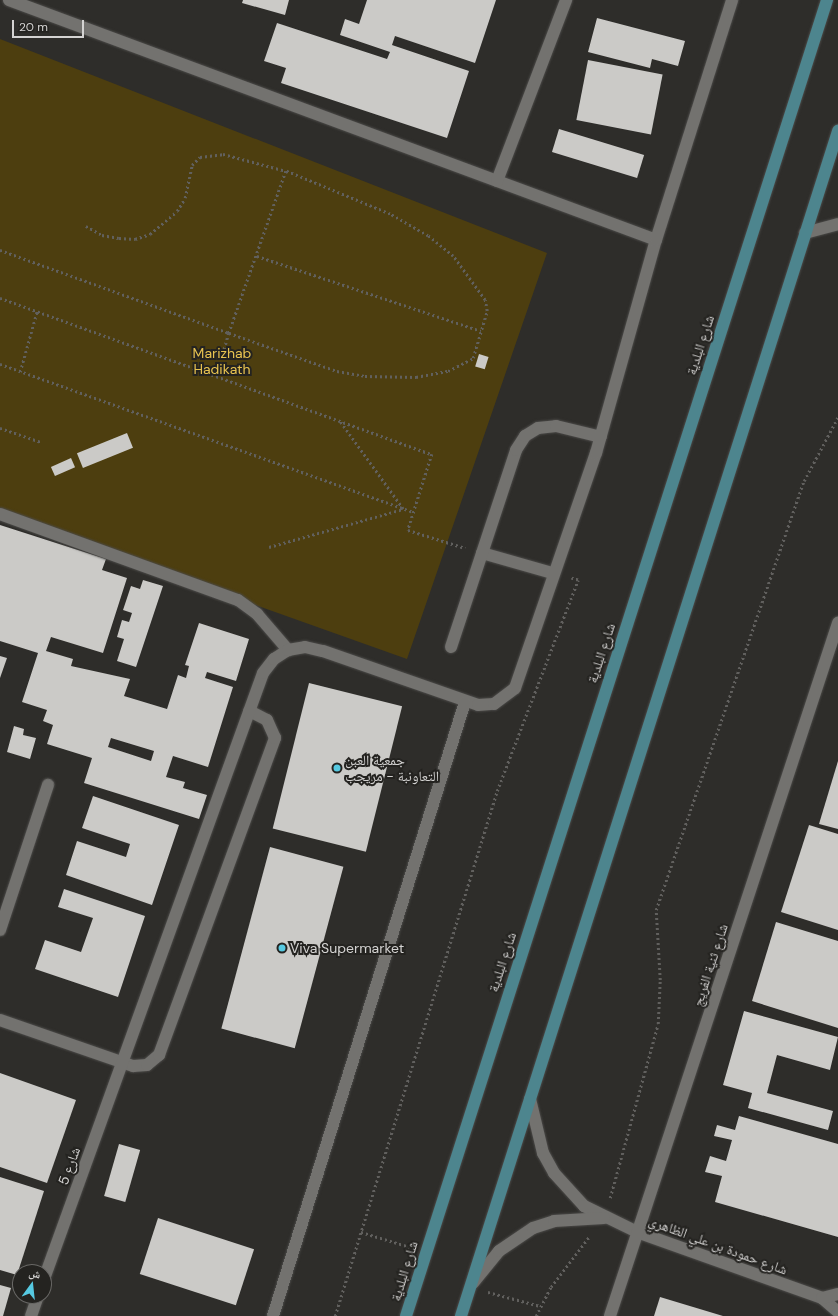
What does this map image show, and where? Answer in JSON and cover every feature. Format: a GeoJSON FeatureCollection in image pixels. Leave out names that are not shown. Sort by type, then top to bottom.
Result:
{"type":"FeatureCollection","features":[{"type":"Feature","properties":{"kind":"main road","name":"شارع البلدية"},"geometry":{"type":"LineString","coordinates":[[406,1316],[827,0]]}},
{"type":"Feature","properties":{"kind":"main road"},"geometry":{"type":"LineString","coordinates":[[461,1316],[838,131]]}},
{"type":"Feature","properties":{"kind":"street"},"geometry":{"type":"LineString","coordinates":[[9,0],[656,240]]}},
{"type":"Feature","properties":{"kind":"street"},"geometry":{"type":"LineString","coordinates":[[497,181],[566,0]]}},
{"type":"Feature","properties":{"kind":"street"},"geometry":{"type":"LineString","coordinates":[[0,514],[228,595],[257,614],[288,650],[305,647],[322,651],[465,702],[494,704],[515,688],[552,573],[601,437],[656,240],[732,0]]}},
{"type":"Feature","properties":{"kind":"street"},"geometry":{"type":"LineString","coordinates":[[805,233],[838,224]]}},
{"type":"Feature","properties":{"kind":"street"},"geometry":{"type":"LineString","coordinates":[[451,647],[516,450],[525,436],[538,428],[556,426],[601,437]]}},
{"type":"Feature","properties":{"kind":"street"},"geometry":{"type":"LineString","coordinates":[[482,553],[552,573]]}},
{"type":"Feature","properties":{"kind":"street","name":"شارع ثنية الفريج"},"geometry":{"type":"LineString","coordinates":[[610,1316],[838,623]]}},
{"type":"Feature","properties":{"kind":"street","name":"شارع 5"},"geometry":{"type":"LineString","coordinates":[[49,1264],[263,673],[274,659],[288,650]]}},
{"type":"Feature","properties":{"kind":"street"},"geometry":{"type":"LineString","coordinates":[[273,1316],[465,702]]}},
{"type":"Feature","properties":{"kind":"street"},"geometry":{"type":"LineString","coordinates":[[0,1020],[122,1064],[147,1065],[162,1049],[267,762],[274,731],[267,720],[250,711]]}},
{"type":"Feature","properties":{"kind":"street"},"geometry":{"type":"LineString","coordinates":[[0,930],[48,785]]}},
{"type":"Feature","properties":{"kind":"street","name":"شارع حمودة بن علي الظاهري"},"geometry":{"type":"LineString","coordinates":[[530,1099],[543,1153],[554,1173],[584,1206],[604,1218],[637,1232],[822,1298],[838,1312]]}},
{"type":"Feature","properties":{"kind":"street","name":"شارع حمودة بن علي الظاهري"},"geometry":{"type":"LineString","coordinates":[[470,1287],[499,1251],[533,1228],[554,1221],[604,1218]]}},
{"type":"Feature","properties":{"kind":"street"},"geometry":{"type":"LineString","coordinates":[[822,1298],[838,1294]]}},
{"type":"Feature","properties":{"kind":"street"},"geometry":{"type":"LineString","coordinates":[[31,1316],[35,1304]]}},
{"type":"Feature","properties":{"kind":"path"},"geometry":{"type":"LineString","coordinates":[[0,250],[337,371],[390,378],[448,371],[473,358],[487,311],[485,300],[453,256],[390,214],[286,172],[223,154],[200,158],[192,165],[185,198],[177,211],[150,234],[135,239],[119,238],[102,235],[86,226]]}},
{"type":"Feature","properties":{"kind":"path"},"geometry":{"type":"LineString","coordinates":[[216,376],[229,333],[286,172]]}},
{"type":"Feature","properties":{"kind":"path"},"geometry":{"type":"LineString","coordinates":[[257,256],[482,331]]}},
{"type":"Feature","properties":{"kind":"path"},"geometry":{"type":"LineString","coordinates":[[0,298],[339,419],[432,454],[408,530],[482,553]]}},
{"type":"Feature","properties":{"kind":"path"},"geometry":{"type":"LineString","coordinates":[[20,372],[37,311]]}},
{"type":"Feature","properties":{"kind":"path"},"geometry":{"type":"LineString","coordinates":[[0,364],[414,512]]}},
{"type":"Feature","properties":{"kind":"path"},"geometry":{"type":"LineString","coordinates":[[536,1316],[540,1306],[604,1218],[658,1024],[660,980],[656,910],[804,481],[838,418]]}},
{"type":"Feature","properties":{"kind":"path"},"geometry":{"type":"LineString","coordinates":[[339,419],[403,509]]}},
{"type":"Feature","properties":{"kind":"path"},"geometry":{"type":"LineString","coordinates":[[0,428],[41,442]]}},
{"type":"Feature","properties":{"kind":"path"},"geometry":{"type":"LineString","coordinates":[[269,547],[403,509]]}},
{"type":"Feature","properties":{"kind":"path"},"geometry":{"type":"LineString","coordinates":[[335,1316],[497,791],[578,580],[552,573]]}},
{"type":"Feature","properties":{"kind":"path"},"geometry":{"type":"LineString","coordinates":[[361,1232],[426,1252]]}},
{"type":"Feature","properties":{"kind":"path"},"geometry":{"type":"LineString","coordinates":[[470,1287],[540,1306]]}},
{"type":"Feature","properties":{"kind":"green space","name":"Marizhab Hadikath"},"geometry":{"type":"Polygon","coordinates":[[[0,39],[547,253],[407,659],[0,514],[0,39]]]}},
{"type":"Feature","properties":{"kind":"building"},"geometry":{"type":"Polygon","coordinates":[[[243,0],[289,0],[285,15],[242,3],[243,0]]]}},
{"type":"Feature","properties":{"kind":"building"},"geometry":{"type":"Polygon","coordinates":[[[367,0],[496,0],[475,63],[395,36],[392,45],[469,71],[447,138],[281,83],[286,68],[264,61],[277,23],[387,59],[390,52],[340,35],[345,19],[359,24],[367,0]]]}},
{"type":"Feature","properties":{"kind":"building"},"geometry":{"type":"Polygon","coordinates":[[[597,18],[685,41],[678,66],[652,59],[650,68],[588,52],[597,18]]]}},
{"type":"Feature","properties":{"kind":"building"},"geometry":{"type":"Polygon","coordinates":[[[588,60],[663,75],[651,134],[576,120],[588,60]]]}},
{"type":"Feature","properties":{"kind":"building"},"geometry":{"type":"Polygon","coordinates":[[[559,129],[644,155],[637,178],[552,152],[559,129]]]}},
{"type":"Feature","properties":{"kind":"building"},"geometry":{"type":"Polygon","coordinates":[[[479,354],[489,357],[485,369],[475,366],[479,354]]]}},
{"type":"Feature","properties":{"kind":"building"},"geometry":{"type":"Polygon","coordinates":[[[127,433],[133,448],[83,468],[77,453],[127,433]]]}},
{"type":"Feature","properties":{"kind":"building"},"geometry":{"type":"Polygon","coordinates":[[[71,458],[75,467],[55,476],[51,467],[71,458]]]}},
{"type":"Feature","properties":{"kind":"building"},"geometry":{"type":"Polygon","coordinates":[[[0,525],[106,559],[102,570],[127,578],[103,653],[51,637],[46,651],[73,659],[71,666],[130,679],[124,696],[167,709],[178,675],[186,678],[189,666],[185,665],[199,623],[249,639],[236,681],[207,672],[205,678],[233,687],[208,767],[173,756],[166,777],[185,782],[183,788],[207,795],[199,819],[84,783],[92,758],[47,744],[53,725],[43,721],[47,710],[22,702],[38,653],[0,641],[0,525]],[[111,738],[108,747],[151,761],[154,751],[111,738]]]}},
{"type":"Feature","properties":{"kind":"building"},"geometry":{"type":"Polygon","coordinates":[[[143,580],[163,586],[136,667],[117,661],[124,639],[117,637],[122,620],[129,622],[132,613],[123,610],[131,586],[140,589],[143,580]]]}},
{"type":"Feature","properties":{"kind":"building"},"geometry":{"type":"Polygon","coordinates":[[[0,656],[7,658],[0,678],[0,656]]]}},
{"type":"Feature","properties":{"kind":"building","name":"جمعية العبن التعاونبة - مريجب"},"geometry":{"type":"Polygon","coordinates":[[[309,683],[402,706],[366,852],[273,829],[309,683]]]}},
{"type":"Feature","properties":{"kind":"building"},"geometry":{"type":"Polygon","coordinates":[[[14,726],[24,729],[23,735],[36,738],[30,759],[7,752],[14,726]]]}},
{"type":"Feature","properties":{"kind":"building"},"geometry":{"type":"Polygon","coordinates":[[[838,761],[838,829],[819,824],[838,761]]]}},
{"type":"Feature","properties":{"kind":"building"},"geometry":{"type":"Polygon","coordinates":[[[93,796],[179,825],[152,905],[66,875],[77,841],[126,857],[130,844],[82,828],[93,796]]]}},
{"type":"Feature","properties":{"kind":"building"},"geometry":{"type":"Polygon","coordinates":[[[809,825],[838,834],[838,930],[781,912],[809,825]]]}},
{"type":"Feature","properties":{"kind":"building","name":"Viva Supermarket"},"geometry":{"type":"Polygon","coordinates":[[[270,847],[343,867],[295,1048],[221,1029],[270,847]]]}},
{"type":"Feature","properties":{"kind":"building"},"geometry":{"type":"Polygon","coordinates":[[[64,889],[145,916],[118,997],[35,969],[45,940],[81,952],[93,918],[58,907],[64,889]]]}},
{"type":"Feature","properties":{"kind":"building"},"geometry":{"type":"Polygon","coordinates":[[[776,922],[838,941],[838,1028],[752,1001],[776,922]]]}},
{"type":"Feature","properties":{"kind":"building"},"geometry":{"type":"Polygon","coordinates":[[[744,1011],[838,1037],[830,1070],[777,1055],[767,1093],[833,1111],[828,1130],[748,1108],[752,1093],[723,1085],[744,1011]]]}},
{"type":"Feature","properties":{"kind":"building"},"geometry":{"type":"Polygon","coordinates":[[[0,1073],[76,1100],[47,1183],[0,1167],[0,1073]]]}},
{"type":"Feature","properties":{"kind":"building"},"geometry":{"type":"Polygon","coordinates":[[[739,1116],[838,1144],[838,1237],[715,1202],[722,1176],[705,1172],[710,1156],[726,1161],[732,1140],[714,1136],[717,1125],[735,1130],[739,1116]]]}},
{"type":"Feature","properties":{"kind":"building"},"geometry":{"type":"Polygon","coordinates":[[[119,1144],[140,1150],[125,1202],[104,1196],[119,1144]]]}},
{"type":"Feature","properties":{"kind":"building"},"geometry":{"type":"Polygon","coordinates":[[[0,1177],[44,1191],[21,1264],[12,1264],[12,1274],[0,1270],[0,1177]]]}},
{"type":"Feature","properties":{"kind":"building"},"geometry":{"type":"Polygon","coordinates":[[[158,1218],[254,1249],[236,1305],[140,1274],[158,1218]]]}},
{"type":"Feature","properties":{"kind":"building"},"geometry":{"type":"Polygon","coordinates":[[[0,1285],[11,1288],[3,1316],[0,1316],[0,1285]]]}},
{"type":"Feature","properties":{"kind":"building"},"geometry":{"type":"Polygon","coordinates":[[[660,1297],[723,1316],[654,1316],[660,1297]]]}},
{"type":"Feature","properties":{"kind":"place","name":"جمعية العبن التعاونبة - مريجب"},"geometry":{"type":"Point","coordinates":[337,768]}},
{"type":"Feature","properties":{"kind":"place","name":"Viva Supermarket"},"geometry":{"type":"Point","coordinates":[282,948]}}]}
